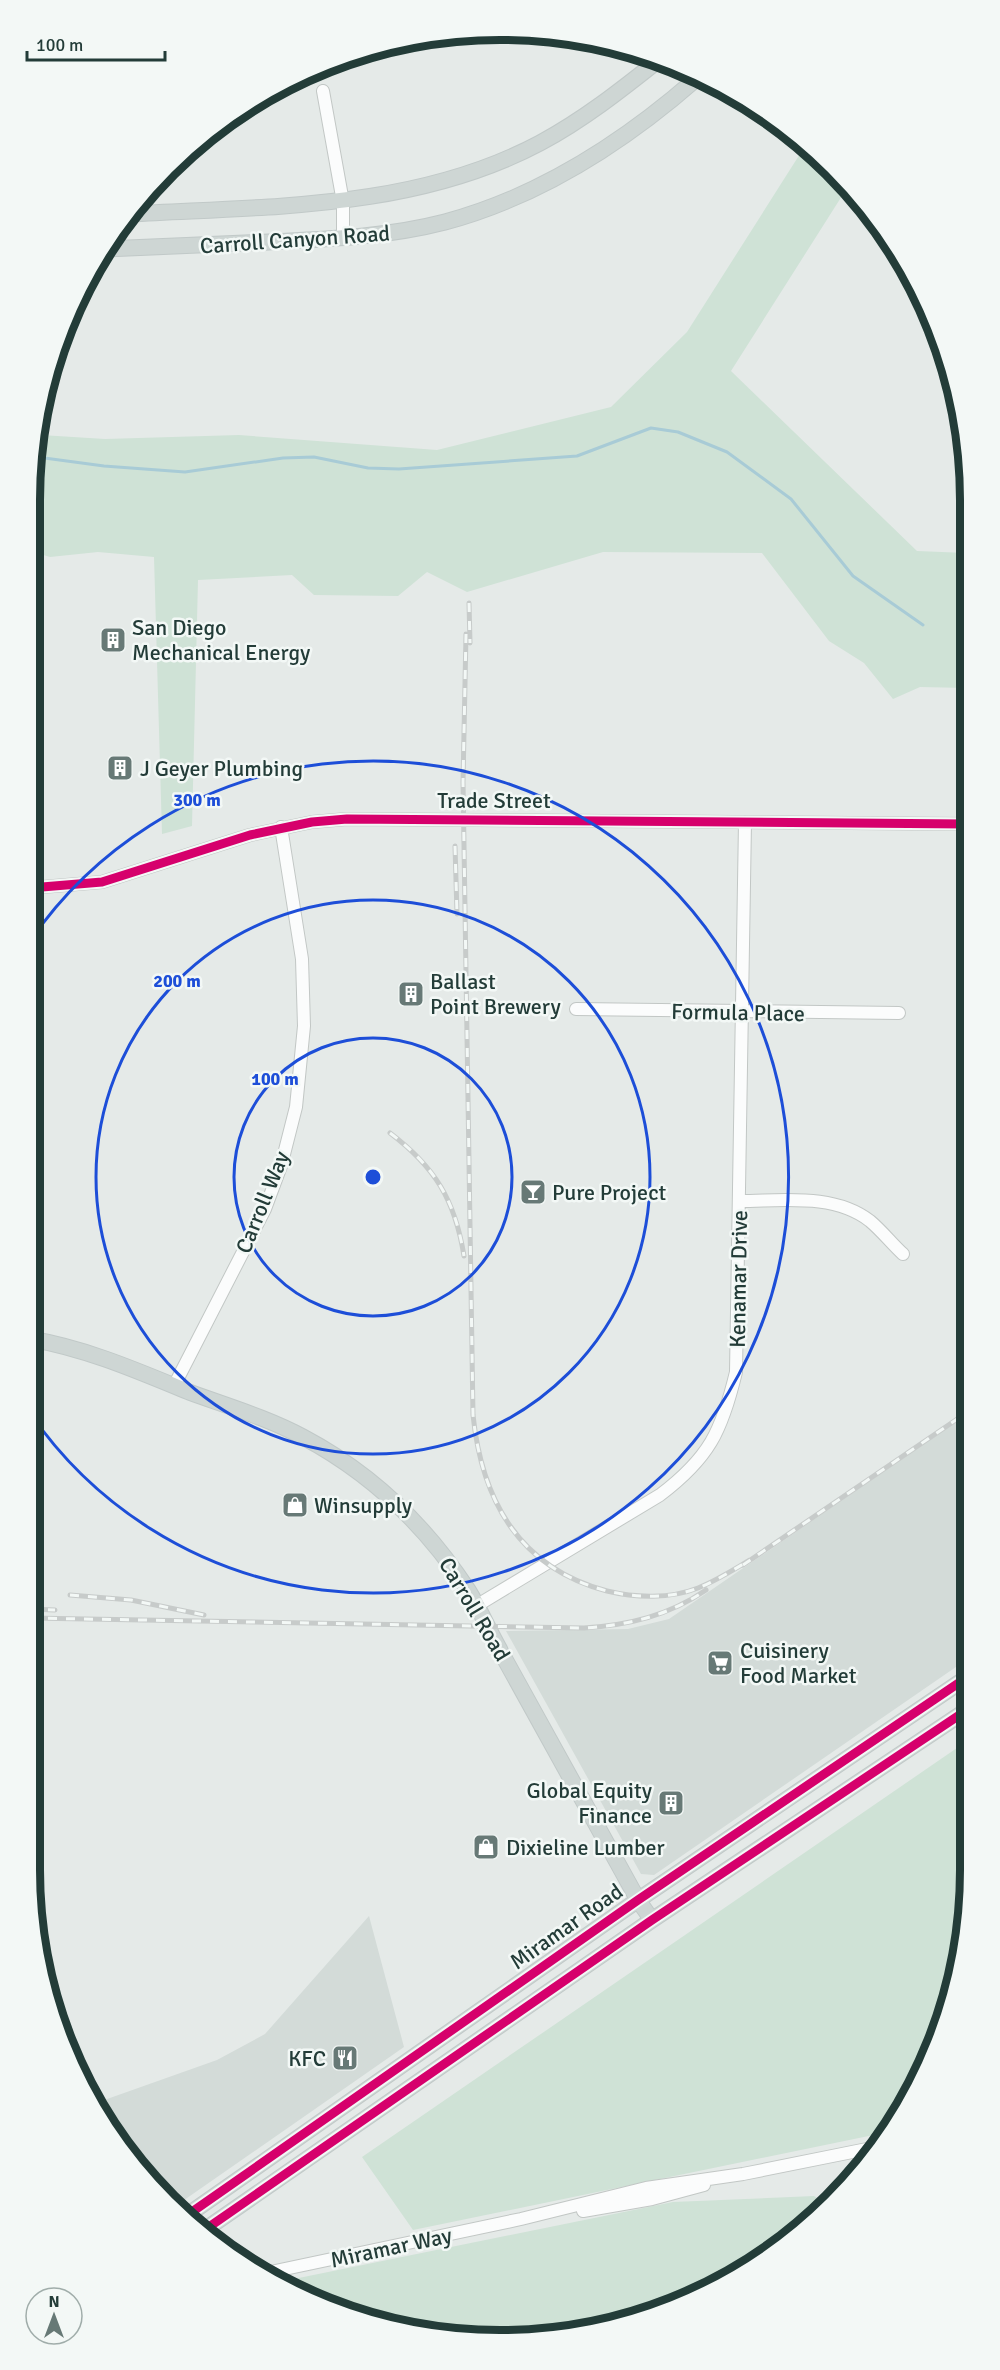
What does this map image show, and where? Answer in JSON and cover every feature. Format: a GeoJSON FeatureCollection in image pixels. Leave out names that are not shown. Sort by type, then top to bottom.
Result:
{"type":"FeatureCollection","features":[{"type":"Feature","properties":{"kind":"main road","name":"Carroll Canyon Road"},"geometry":{"type":"LineString","coordinates":[[141,213],[343,202],[432,184],[491,165],[540,143],[608,101],[651,66]]}},
{"type":"Feature","properties":{"kind":"main road","name":"Carroll Canyon Road"},"geometry":{"type":"LineString","coordinates":[[116,249],[343,239],[405,231],[445,222],[518,195],[599,152],[672,100],[692,83]]}},
{"type":"Feature","properties":{"kind":"main road","name":"Carroll Road"},"geometry":{"type":"LineString","coordinates":[[40,1342],[95,1356],[302,1436],[345,1462],[380,1489],[417,1523],[438,1549],[476,1606],[638,1900],[652,1920]]}},
{"type":"Feature","properties":{"kind":"main road","name":"Miramar Road"},"geometry":{"type":"LineString","coordinates":[[193,2211],[638,1900],[960,1682]]}},
{"type":"Feature","properties":{"kind":"main road","name":"Miramar Road"},"geometry":{"type":"LineString","coordinates":[[210,2226],[652,1920],[960,1715]]}},
{"type":"Feature","properties":{"kind":"street"},"geometry":{"type":"LineString","coordinates":[[323,91],[343,202],[343,239]]}},
{"type":"Feature","properties":{"kind":"street","name":"Trade Street"},"geometry":{"type":"LineString","coordinates":[[40,887],[102,882],[281,827],[347,819],[960,824]]}},
{"type":"Feature","properties":{"kind":"street","name":"Kenamar Drive"},"geometry":{"type":"LineString","coordinates":[[476,1606],[660,1495],[687,1475],[710,1447],[726,1413],[736,1372],[745,822]]}},
{"type":"Feature","properties":{"kind":"street","name":"Carroll Way"},"geometry":{"type":"LineString","coordinates":[[174,1386],[265,1209],[281,1166],[296,1107],[304,1026],[302,959],[281,827]]}},
{"type":"Feature","properties":{"kind":"street","name":"Formula Place"},"geometry":{"type":"LineString","coordinates":[[576,1009],[741,1013],[899,1013]]}},
{"type":"Feature","properties":{"kind":"street"},"geometry":{"type":"LineString","coordinates":[[740,1201],[826,1202],[848,1208],[870,1221],[903,1254]]}},
{"type":"Feature","properties":{"kind":"street","name":"Miramar Way"},"geometry":{"type":"LineString","coordinates":[[276,2271],[521,2220],[646,2188],[742,2174],[865,2149]]}},
{"type":"Feature","properties":{"kind":"shaded area"},"geometry":{"type":"Polygon","coordinates":[[[960,1419],[960,1664],[654,1875],[641,1874],[506,1631],[628,1629],[669,1619],[960,1419]]]}},
{"type":"Feature","properties":{"kind":"shaded area"},"geometry":{"type":"Polygon","coordinates":[[[369,1916],[404,2047],[182,2201],[135,2150],[102,2101],[217,2060],[265,2034],[369,1916]]]}},
{"type":"Feature","properties":{"kind":"green space"},"geometry":{"type":"Polygon","coordinates":[[[801,153],[843,195],[731,371],[917,551],[960,553],[960,688],[920,687],[893,699],[864,663],[829,641],[762,553],[603,552],[467,592],[427,572],[398,596],[314,595],[292,575],[198,580],[192,826],[162,834],[154,557],[98,552],[50,557],[40,554],[41,470],[45,435],[105,439],[239,435],[437,450],[611,407],[687,332],[801,153]]]}},
{"type":"Feature","properties":{"kind":"green space"},"geometry":{"type":"Polygon","coordinates":[[[960,1746],[959,1900],[951,1960],[925,2046],[898,2100],[875,2135],[413,2230],[362,2157],[960,1746]]]}},
{"type":"Feature","properties":{"kind":"green space"},"geometry":{"type":"Polygon","coordinates":[[[814,2196],[820,2200],[780,2235],[730,2268],[703,2282],[676,2295],[619,2314],[560,2326],[500,2330],[470,2329],[410,2321],[352,2305],[292,2279],[673,2202],[814,2196]]]}},
{"type":"Feature","properties":{"kind":"waterway"},"geometry":{"type":"LineString","coordinates":[[42,458],[104,466],[185,472],[283,458],[314,457],[368,468],[399,469],[577,456],[651,428],[678,432],[727,452],[791,499],[853,576],[923,625]]}},
{"type":"Feature","properties":{"kind":"railway"},"geometry":{"type":"LineString","coordinates":[[469,603],[470,643]]}},
{"type":"Feature","properties":{"kind":"railway"},"geometry":{"type":"LineString","coordinates":[[466,634],[463,782],[473,1415],[486,1476],[496,1503],[511,1527],[529,1548],[551,1566],[577,1580],[607,1591],[641,1596],[665,1596],[687,1592],[705,1585],[750,1560]]}},
{"type":"Feature","properties":{"kind":"railway"},"geometry":{"type":"LineString","coordinates":[[455,846],[457,914]]}},
{"type":"Feature","properties":{"kind":"railway"},"geometry":{"type":"LineString","coordinates":[[390,1133],[419,1159],[440,1186],[455,1218],[464,1256]]}},
{"type":"Feature","properties":{"kind":"railway"},"geometry":{"type":"LineString","coordinates":[[743,1565],[960,1417]]}},
{"type":"Feature","properties":{"kind":"railway"},"geometry":{"type":"LineString","coordinates":[[40,1618],[584,1628],[648,1618],[663,1613],[706,1590]]}},
{"type":"Feature","properties":{"kind":"railway"},"geometry":{"type":"LineString","coordinates":[[70,1595],[131,1600],[204,1615]]}},
{"type":"Feature","properties":{"kind":"railway"},"geometry":{"type":"LineString","coordinates":[[40,1609],[55,1610]]}},
{"type":"Feature","properties":{"kind":"cycle path"},"geometry":{"type":"LineString","coordinates":[[40,887],[102,882],[250,835],[312,822],[347,819],[960,824]]}},
{"type":"Feature","properties":{"kind":"cycle path"},"geometry":{"type":"LineString","coordinates":[[193,2211],[638,1900],[960,1682]]}},
{"type":"Feature","properties":{"kind":"cycle path"},"geometry":{"type":"LineString","coordinates":[[210,2226],[652,1920],[960,1715]]}},
{"type":"Feature","properties":{"kind":"place","name":"San Diego Mechanical Energy"},"geometry":{"type":"Point","coordinates":[113,640]}},
{"type":"Feature","properties":{"kind":"place","name":"J Geyer Plumbing"},"geometry":{"type":"Point","coordinates":[120,768]}},
{"type":"Feature","properties":{"kind":"place","name":"Ballast Point Brewery"},"geometry":{"type":"Point","coordinates":[411,994]}},
{"type":"Feature","properties":{"kind":"place","name":"Pure Project"},"geometry":{"type":"Point","coordinates":[533,1192]}},
{"type":"Feature","properties":{"kind":"place","name":"Winsupply"},"geometry":{"type":"Point","coordinates":[295,1505]}},
{"type":"Feature","properties":{"kind":"place","name":"Cuisinery Food Market"},"geometry":{"type":"Point","coordinates":[720,1663]}},
{"type":"Feature","properties":{"kind":"place","name":"Global Equity Finance"},"geometry":{"type":"Point","coordinates":[671,1803]}},
{"type":"Feature","properties":{"kind":"place","name":"Dixieline Lumber"},"geometry":{"type":"Point","coordinates":[486,1847]}},
{"type":"Feature","properties":{"kind":"place","name":"KFC"},"geometry":{"type":"Point","coordinates":[345,2058]}}]}
